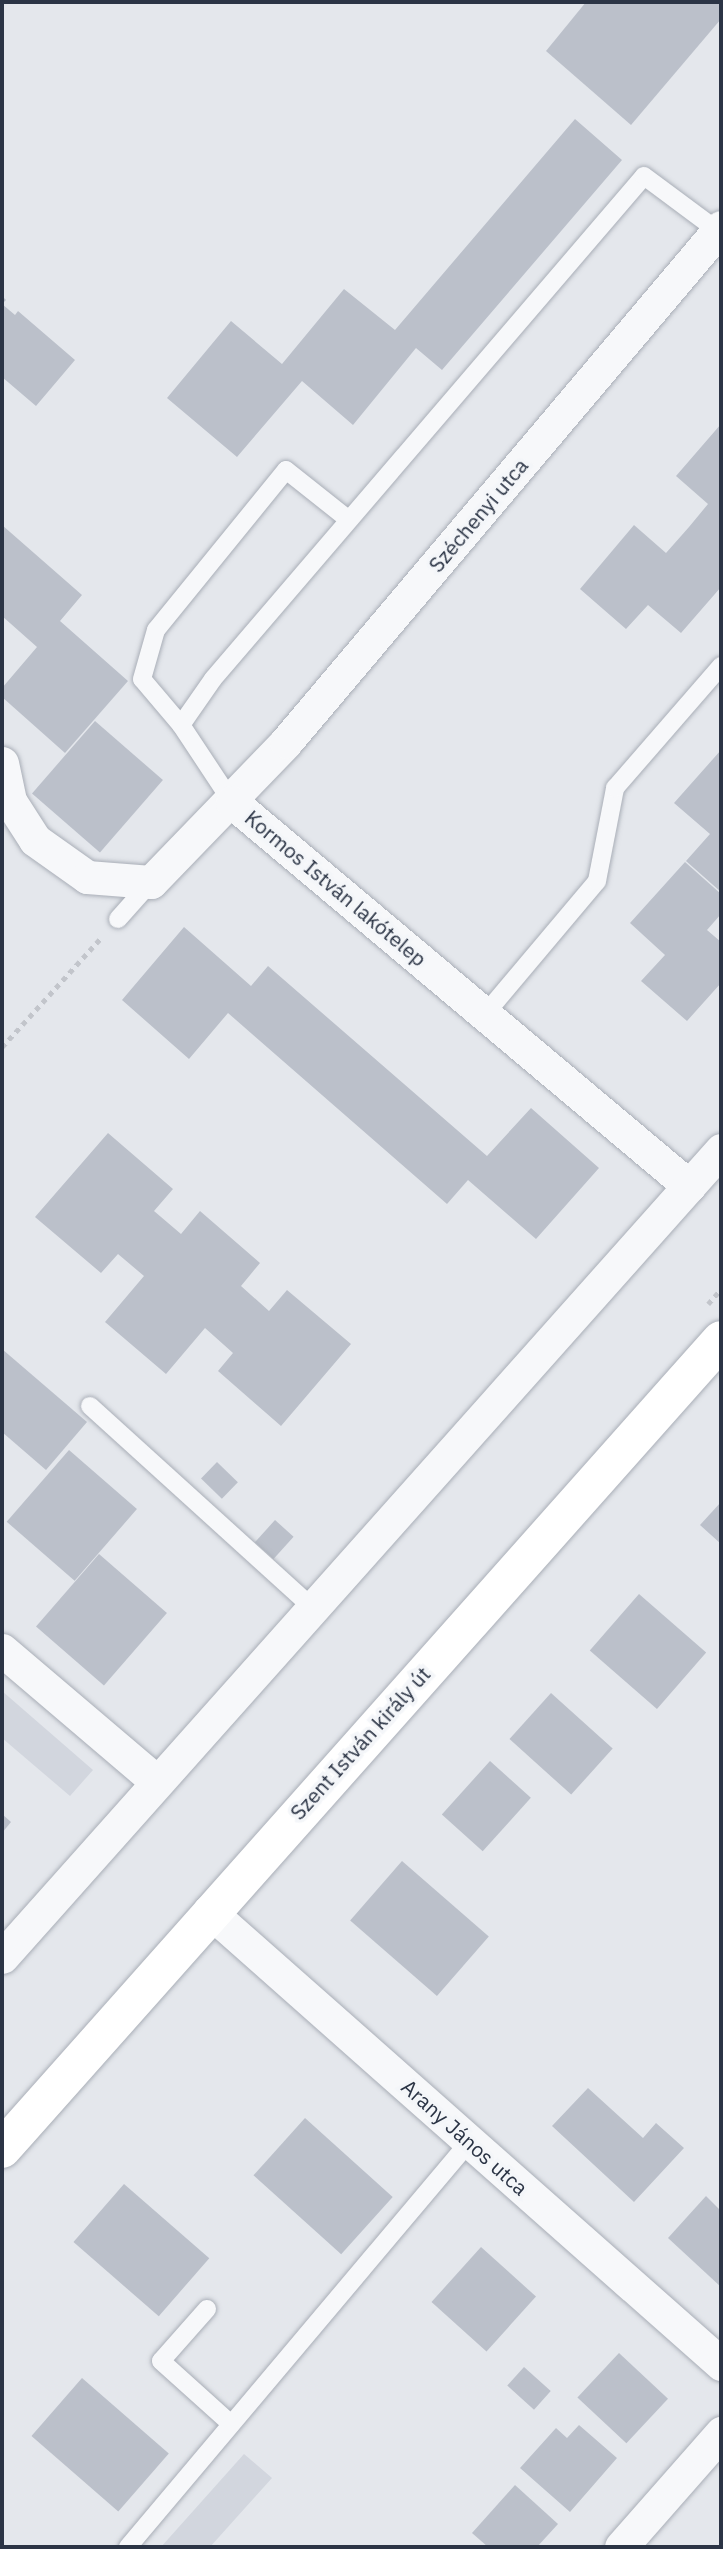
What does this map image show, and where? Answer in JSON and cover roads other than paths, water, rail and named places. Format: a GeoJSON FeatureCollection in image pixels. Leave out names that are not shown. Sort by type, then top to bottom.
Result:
{"type":"FeatureCollection","features":[{"type":"Feature","properties":{"kind":"main road","name":"Szent István király út"},"geometry":{"type":"LineString","coordinates":[[2,2149],[209,1911],[721,1340]]}},
{"type":"Feature","properties":{"kind":"street","name":"Széchenyi utca"},"geometry":{"type":"LineString","coordinates":[[232,802],[720,229]]}},
{"type":"Feature","properties":{"kind":"street"},"geometry":{"type":"LineString","coordinates":[[2,762],[10,801],[35,841],[87,877],[150,882]]}},
{"type":"Feature","properties":{"kind":"street","name":"Kormos István lakótelep"},"geometry":{"type":"LineString","coordinates":[[150,882],[232,802],[689,1186]]}},
{"type":"Feature","properties":{"kind":"street"},"geometry":{"type":"LineString","coordinates":[[2,1956],[721,1150]]}},
{"type":"Feature","properties":{"kind":"street"},"geometry":{"type":"LineString","coordinates":[[2,1650],[156,1781]]}},
{"type":"Feature","properties":{"kind":"street","name":"Arany János utca"},"geometry":{"type":"LineString","coordinates":[[209,1911],[721,2364]]}},
{"type":"Feature","properties":{"kind":"street"},"geometry":{"type":"LineString","coordinates":[[621,2547],[721,2432]]}},
{"type":"Feature","properties":{"kind":"lane"},"geometry":{"type":"LineString","coordinates":[[181,725],[213,679],[644,176],[720,229]]}},
{"type":"Feature","properties":{"kind":"lane"},"geometry":{"type":"LineString","coordinates":[[232,802],[181,725],[142,679],[156,630],[286,470],[349,520]]}},
{"type":"Feature","properties":{"kind":"lane"},"geometry":{"type":"LineString","coordinates":[[486,1013],[597,881],[615,788],[721,666]]}},
{"type":"Feature","properties":{"kind":"lane"},"geometry":{"type":"LineString","coordinates":[[118,919],[150,882]]}},
{"type":"Feature","properties":{"kind":"lane"},"geometry":{"type":"LineString","coordinates":[[90,1406],[312,1607]]}},
{"type":"Feature","properties":{"kind":"lane"},"geometry":{"type":"LineString","coordinates":[[128,2547],[470,2141]]}},
{"type":"Feature","properties":{"kind":"lane"},"geometry":{"type":"LineString","coordinates":[[207,2309],[162,2361],[231,2424]]}}]}
